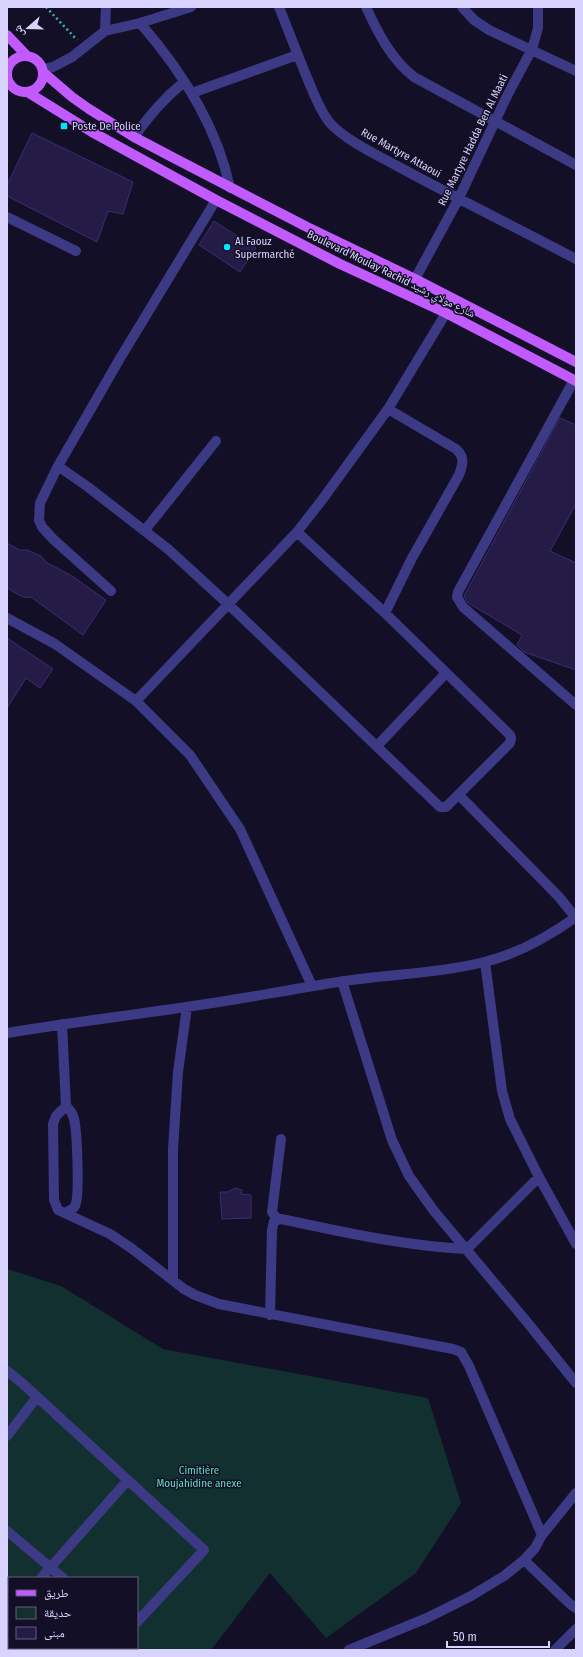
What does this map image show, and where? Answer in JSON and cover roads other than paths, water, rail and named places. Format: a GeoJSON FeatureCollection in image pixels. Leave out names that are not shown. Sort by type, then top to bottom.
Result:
{"type":"FeatureCollection","features":[{"type":"Feature","properties":{"kind":"main road"},"geometry":{"type":"LineString","coordinates":[[7,35],[27,56]]}},
{"type":"Feature","properties":{"kind":"main road"},"geometry":{"type":"LineString","coordinates":[[27,56],[34,58],[40,63],[43,71],[43,80],[40,86],[29,93],[14,89],[8,83],[8,67],[20,57],[27,56]]}},
{"type":"Feature","properties":{"kind":"main road","name":"Boulevard Moulay Rachid شارع مولاي رشيد"},"geometry":{"type":"LineString","coordinates":[[43,71],[72,97],[134,136],[230,188],[415,279],[576,362]]}},
{"type":"Feature","properties":{"kind":"main road","name":"Boulevard Moulay Rachid شارع مولاي رشيد"},"geometry":{"type":"LineString","coordinates":[[29,93],[92,132],[216,200],[340,264],[446,313],[575,381]]}},
{"type":"Feature","properties":{"kind":"street"},"geometry":{"type":"LineString","coordinates":[[105,31],[106,7]]}},
{"type":"Feature","properties":{"kind":"street"},"geometry":{"type":"LineString","coordinates":[[43,71],[63,62],[105,31],[140,23],[191,7]]}},
{"type":"Feature","properties":{"kind":"street","name":"Rue Martyre Attaoui"},"geometry":{"type":"LineString","coordinates":[[279,7],[297,55],[323,111],[330,123],[340,132],[370,151],[576,259]]}},
{"type":"Feature","properties":{"kind":"street"},"geometry":{"type":"LineString","coordinates":[[366,7],[381,38],[402,68],[414,77],[494,122],[576,165]]}},
{"type":"Feature","properties":{"kind":"street"},"geometry":{"type":"LineString","coordinates":[[462,7],[474,20],[489,30],[576,71]]}},
{"type":"Feature","properties":{"kind":"street","name":"Rue Martyre Hadda Ben Al Maati"},"geometry":{"type":"LineString","coordinates":[[415,279],[459,198],[494,122],[532,49],[538,28],[538,7]]}},
{"type":"Feature","properties":{"kind":"street"},"geometry":{"type":"LineString","coordinates":[[140,23],[162,48],[192,93],[218,144],[226,166],[230,188]]}},
{"type":"Feature","properties":{"kind":"street"},"geometry":{"type":"LineString","coordinates":[[192,93],[297,55]]}},
{"type":"Feature","properties":{"kind":"street"},"geometry":{"type":"LineString","coordinates":[[134,136],[155,108],[184,82]]}},
{"type":"Feature","properties":{"kind":"street"},"geometry":{"type":"LineString","coordinates":[[111,591],[53,539],[42,527],[39,520],[40,503],[58,466],[119,360],[216,200]]}},
{"type":"Feature","properties":{"kind":"street"},"geometry":{"type":"LineString","coordinates":[[7,217],[76,251]]}},
{"type":"Feature","properties":{"kind":"street"},"geometry":{"type":"LineString","coordinates":[[136,701],[297,532],[388,409],[446,313]]}},
{"type":"Feature","properties":{"kind":"street"},"geometry":{"type":"LineString","coordinates":[[575,381],[458,592],[457,597],[463,607],[576,705]]}},
{"type":"Feature","properties":{"kind":"street"},"geometry":{"type":"LineString","coordinates":[[385,613],[412,558],[459,475],[463,463],[461,453],[456,449],[388,409]]}},
{"type":"Feature","properties":{"kind":"street"},"geometry":{"type":"LineString","coordinates":[[145,530],[216,441]]}},
{"type":"Feature","properties":{"kind":"street"},"geometry":{"type":"LineString","coordinates":[[58,466],[145,530],[168,549],[228,604],[440,807],[446,807],[510,742],[511,738],[508,733],[385,613],[297,532]]}},
{"type":"Feature","properties":{"kind":"street"},"geometry":{"type":"LineString","coordinates":[[7,618],[55,644],[136,701],[190,755],[240,829],[312,986]]}},
{"type":"Feature","properties":{"kind":"street"},"geometry":{"type":"LineString","coordinates":[[377,746],[446,673]]}},
{"type":"Feature","properties":{"kind":"street"},"geometry":{"type":"LineString","coordinates":[[7,1033],[187,1007],[342,981],[423,972],[485,962],[517,951],[541,940],[576,918],[559,897],[459,795]]}},
{"type":"Feature","properties":{"kind":"street"},"geometry":{"type":"LineString","coordinates":[[485,962],[502,1092],[510,1119],[539,1177],[576,1244]]}},
{"type":"Feature","properties":{"kind":"street"},"geometry":{"type":"LineString","coordinates":[[342,981],[395,1148],[409,1176],[434,1211],[528,1322],[576,1383]]}},
{"type":"Feature","properties":{"kind":"street"},"geometry":{"type":"LineString","coordinates":[[173,1280],[173,1149],[178,1072],[187,1007]]}},
{"type":"Feature","properties":{"kind":"street"},"geometry":{"type":"LineString","coordinates":[[62,1024],[66,1106],[71,1111],[74,1121],[78,1180],[76,1205],[65,1213]]}},
{"type":"Feature","properties":{"kind":"street"},"geometry":{"type":"LineString","coordinates":[[66,1106],[56,1116],[53,1124],[54,1200],[58,1210],[110,1234],[195,1295],[219,1304],[270,1315],[391,1336],[461,1352],[469,1366],[542,1535]]}},
{"type":"Feature","properties":{"kind":"street"},"geometry":{"type":"LineString","coordinates":[[278,1220],[272,1212],[281,1139]]}},
{"type":"Feature","properties":{"kind":"street"},"geometry":{"type":"LineString","coordinates":[[270,1315],[272,1224],[278,1220],[282,1219],[396,1242],[435,1248],[467,1249],[539,1177]]}},
{"type":"Feature","properties":{"kind":"street"},"geometry":{"type":"LineString","coordinates":[[7,1371],[204,1550],[138,1621]]}},
{"type":"Feature","properties":{"kind":"street"},"geometry":{"type":"LineString","coordinates":[[7,1436],[37,1397]]}},
{"type":"Feature","properties":{"kind":"street"},"geometry":{"type":"LineString","coordinates":[[42,1577],[128,1480]]}},
{"type":"Feature","properties":{"kind":"street"},"geometry":{"type":"LineString","coordinates":[[349,1650],[427,1618],[465,1599],[504,1576],[524,1560],[535,1548],[542,1535],[576,1493]]}},
{"type":"Feature","properties":{"kind":"street"},"geometry":{"type":"LineString","coordinates":[[7,1531],[63,1577]]}},
{"type":"Feature","properties":{"kind":"street"},"geometry":{"type":"LineString","coordinates":[[524,1560],[574,1603]]}},
{"type":"Feature","properties":{"kind":"street"},"geometry":{"type":"LineString","coordinates":[[555,1650],[576,1629]]}},
{"type":"Feature","properties":{"kind":"place","name":"Poste De Police"},"geometry":{"type":"Point","coordinates":[64,126]}},
{"type":"Feature","properties":{"kind":"place","name":"Al Faouz Supermarché"},"geometry":{"type":"Point","coordinates":[227,247]}},
{"type":"Feature","properties":{"kind":"park label","name":"Cimitière Moujahidine anexe"},"geometry":{"type":"Point","coordinates":[199,1476]}}]}
